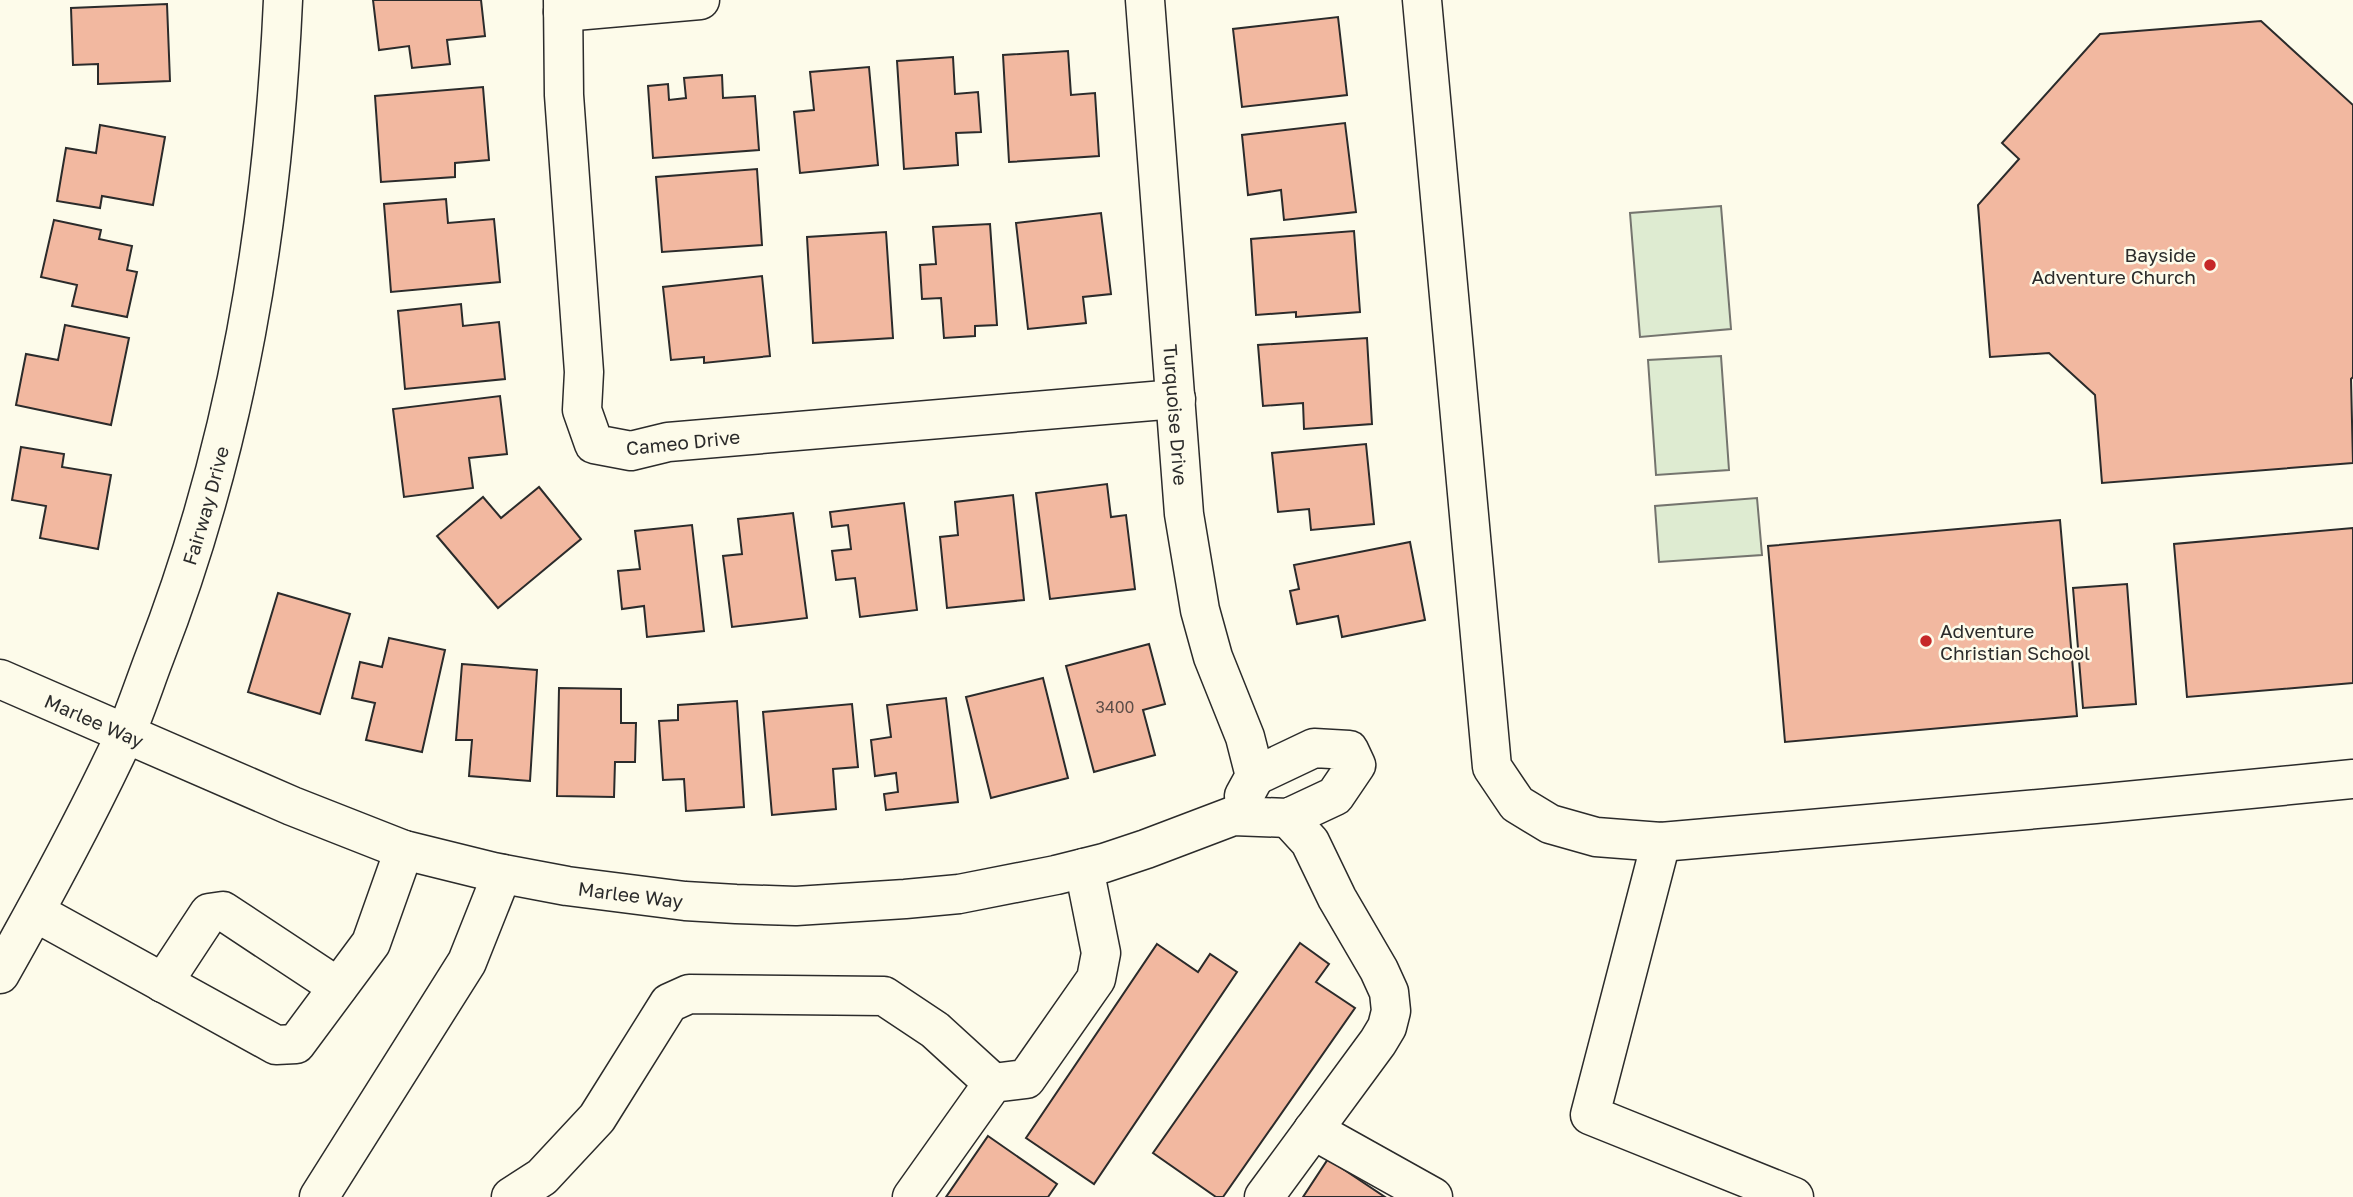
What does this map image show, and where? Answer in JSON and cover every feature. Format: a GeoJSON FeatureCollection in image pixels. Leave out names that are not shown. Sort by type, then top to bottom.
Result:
{"type":"FeatureCollection","features":[{"type":"Feature","properties":{"kind":"street","name":"Fairway Drive"},"geometry":{"type":"LineString","coordinates":[[0,974],[36,912],[126,733],[183,583],[214,480],[240,369],[259,270],[280,68],[283,0]]}},
{"type":"Feature","properties":{"kind":"street"},"geometry":{"type":"LineString","coordinates":[[563,6],[700,0]]}},
{"type":"Feature","properties":{"kind":"street","name":"Turquoise Drive"},"geometry":{"type":"LineString","coordinates":[[1144,0],[1184,514],[1200,610],[1213,657],[1245,737],[1255,776]]}},
{"type":"Feature","properties":{"kind":"street"},"geometry":{"type":"LineString","coordinates":[[1422,0],[1492,767],[1517,804],[1550,824],[1597,837],[1661,842],[2353,779]]}},
{"type":"Feature","properties":{"kind":"street","name":"Cameo Drive"},"geometry":{"type":"LineString","coordinates":[[563,6],[564,95],[584,372],[582,410],[594,444],[631,452],[668,442],[1176,399]]}},
{"type":"Feature","properties":{"kind":"street","name":"Marlee Way"},"geometry":{"type":"LineString","coordinates":[[0,680],[292,806],[404,850],[502,874],[673,900],[796,906],[959,894],[1084,868],[1157,845],[1233,816],[1288,818]]}},
{"type":"Feature","properties":{"kind":"street"},"geometry":{"type":"LineString","coordinates":[[1233,816],[1255,776],[1314,748],[1349,750],[1356,765],[1335,796],[1288,818],[1310,842],[1337,898],[1379,970],[1389,992],[1391,1012],[1387,1027],[1378,1042],[1264,1197]]}},
{"type":"Feature","properties":{"kind":"street"},"geometry":{"type":"LineString","coordinates":[[1661,842],[1590,1115],[1794,1197]]}},
{"type":"Feature","properties":{"kind":"street"},"geometry":{"type":"LineString","coordinates":[[36,912],[275,1045],[296,1044],[371,943],[404,850]]}},
{"type":"Feature","properties":{"kind":"street"},"geometry":{"type":"LineString","coordinates":[[912,1197],[993,1083],[1026,1079],[1096,979],[1101,953],[1084,868]]}},
{"type":"Feature","properties":{"kind":"street"},"geometry":{"type":"LineString","coordinates":[[319,1197],[467,962],[502,874]]}},
{"type":"Feature","properties":{"kind":"street"},"geometry":{"type":"LineString","coordinates":[[163,983],[209,913],[223,911],[338,987]]}},
{"type":"Feature","properties":{"kind":"street"},"geometry":{"type":"LineString","coordinates":[[512,1197],[542,1177],[597,1118],[669,1003],[689,994],[884,996],[935,1031],[993,1083]]}},
{"type":"Feature","properties":{"kind":"street"},"geometry":{"type":"LineString","coordinates":[[1313,1130],[1433,1197]]}},
{"type":"Feature","properties":{"kind":"green space"},"geometry":{"type":"Polygon","coordinates":[[[1721,206],[1731,329],[1640,337],[1630,213],[1721,206]]]}},
{"type":"Feature","properties":{"kind":"green space"},"geometry":{"type":"Polygon","coordinates":[[[1721,356],[1729,470],[1656,475],[1648,360],[1721,356]]]}},
{"type":"Feature","properties":{"kind":"green space"},"geometry":{"type":"Polygon","coordinates":[[[1757,498],[1762,555],[1659,562],[1655,506],[1757,498]]]}},
{"type":"Feature","properties":{"kind":"building"},"geometry":{"type":"Polygon","coordinates":[[[373,0],[481,0],[485,36],[447,40],[450,64],[412,68],[409,46],[379,50],[373,0]]]}},
{"type":"Feature","properties":{"kind":"building"},"geometry":{"type":"Polygon","coordinates":[[[167,4],[170,81],[98,84],[98,64],[73,65],[71,8],[167,4]]]}},
{"type":"Feature","properties":{"kind":"building"},"geometry":{"type":"Polygon","coordinates":[[[1338,17],[1347,95],[1242,107],[1233,29],[1338,17]]]}},
{"type":"Feature","properties":{"kind":"building"},"geometry":{"type":"Polygon","coordinates":[[[2261,21],[2353,105],[2353,463],[2102,483],[2095,395],[2049,353],[1990,357],[1978,205],[2019,159],[2002,143],[2100,34],[2261,21]]]}},
{"type":"Feature","properties":{"kind":"building"},"geometry":{"type":"Polygon","coordinates":[[[1068,51],[1071,95],[1095,93],[1099,156],[1009,162],[1003,55],[1068,51]]]}},
{"type":"Feature","properties":{"kind":"building"},"geometry":{"type":"Polygon","coordinates":[[[953,57],[955,94],[978,92],[981,132],[956,133],[958,165],[904,169],[897,61],[953,57]]]}},
{"type":"Feature","properties":{"kind":"building"},"geometry":{"type":"Polygon","coordinates":[[[869,67],[878,165],[800,173],[794,112],[814,110],[810,72],[869,67]]]}},
{"type":"Feature","properties":{"kind":"building"},"geometry":{"type":"Polygon","coordinates":[[[722,75],[723,98],[755,96],[759,150],[653,158],[648,86],[668,84],[669,100],[686,98],[684,78],[722,75]]]}},
{"type":"Feature","properties":{"kind":"building"},"geometry":{"type":"Polygon","coordinates":[[[483,87],[489,160],[455,163],[455,177],[381,182],[375,96],[483,87]]]}},
{"type":"Feature","properties":{"kind":"building"},"geometry":{"type":"Polygon","coordinates":[[[1345,123],[1356,212],[1284,220],[1281,190],[1248,195],[1242,135],[1345,123]]]}},
{"type":"Feature","properties":{"kind":"building"},"geometry":{"type":"Polygon","coordinates":[[[100,125],[165,137],[153,205],[102,196],[100,208],[57,201],[66,148],[96,153],[100,125]]]}},
{"type":"Feature","properties":{"kind":"building"},"geometry":{"type":"Polygon","coordinates":[[[757,169],[762,245],[662,252],[656,177],[757,169]]]}},
{"type":"Feature","properties":{"kind":"building"},"geometry":{"type":"Polygon","coordinates":[[[446,199],[448,223],[494,219],[500,282],[391,292],[384,204],[446,199]]]}},
{"type":"Feature","properties":{"kind":"building"},"geometry":{"type":"Polygon","coordinates":[[[1101,213],[1111,294],[1083,297],[1086,323],[1028,329],[1016,223],[1101,213]]]}},
{"type":"Feature","properties":{"kind":"building"},"geometry":{"type":"Polygon","coordinates":[[[54,220],[101,230],[99,239],[132,246],[127,270],[137,272],[127,317],[72,306],[77,285],[41,277],[54,220]]]}},
{"type":"Feature","properties":{"kind":"building"},"geometry":{"type":"Polygon","coordinates":[[[990,224],[997,325],[975,326],[975,336],[944,338],[941,298],[922,299],[920,265],[936,264],[933,227],[990,224]]]}},
{"type":"Feature","properties":{"kind":"building"},"geometry":{"type":"Polygon","coordinates":[[[1354,231],[1360,312],[1296,317],[1296,312],[1256,315],[1251,239],[1354,231]]]}},
{"type":"Feature","properties":{"kind":"building"},"geometry":{"type":"Polygon","coordinates":[[[886,232],[893,338],[813,343],[807,237],[886,232]]]}},
{"type":"Feature","properties":{"kind":"building"},"geometry":{"type":"Polygon","coordinates":[[[762,276],[770,356],[704,363],[704,357],[671,360],[663,287],[762,276]]]}},
{"type":"Feature","properties":{"kind":"building"},"geometry":{"type":"Polygon","coordinates":[[[461,304],[463,326],[499,322],[505,379],[405,389],[398,311],[461,304]]]}},
{"type":"Feature","properties":{"kind":"building"},"geometry":{"type":"Polygon","coordinates":[[[65,325],[129,338],[111,425],[16,405],[26,354],[58,360],[65,325]]]}},
{"type":"Feature","properties":{"kind":"building"},"geometry":{"type":"Polygon","coordinates":[[[1367,338],[1372,424],[1304,429],[1303,403],[1263,406],[1258,345],[1367,338]]]}},
{"type":"Feature","properties":{"kind":"building"},"geometry":{"type":"Polygon","coordinates":[[[500,396],[507,454],[469,458],[473,488],[404,497],[393,409],[500,396]]]}},
{"type":"Feature","properties":{"kind":"building"},"geometry":{"type":"Polygon","coordinates":[[[1366,444],[1374,524],[1311,530],[1309,509],[1278,512],[1272,453],[1366,444]]]}},
{"type":"Feature","properties":{"kind":"building"},"geometry":{"type":"Polygon","coordinates":[[[21,447],[64,454],[62,467],[111,475],[98,549],[40,538],[46,506],[12,500],[21,447]]]}},
{"type":"Feature","properties":{"kind":"building"},"geometry":{"type":"Polygon","coordinates":[[[1107,484],[1111,517],[1126,515],[1135,589],[1050,599],[1036,493],[1107,484]]]}},
{"type":"Feature","properties":{"kind":"building"},"geometry":{"type":"Polygon","coordinates":[[[539,487],[581,539],[498,608],[437,536],[483,497],[501,518],[539,487]]]}},
{"type":"Feature","properties":{"kind":"building"},"geometry":{"type":"Polygon","coordinates":[[[1013,495],[1024,600],[947,608],[940,537],[958,535],[955,502],[1013,495]]]}},
{"type":"Feature","properties":{"kind":"building"},"geometry":{"type":"Polygon","coordinates":[[[904,503],[917,610],[860,617],[855,578],[836,580],[832,551],[851,549],[848,525],[832,527],[830,512],[904,503]]]}},
{"type":"Feature","properties":{"kind":"building"},"geometry":{"type":"Polygon","coordinates":[[[793,513],[807,618],[732,627],[723,556],[742,554],[738,519],[793,513]]]}},
{"type":"Feature","properties":{"kind":"building"},"geometry":{"type":"Polygon","coordinates":[[[2060,520],[2077,716],[1785,742],[1768,546],[2060,520]]]}},
{"type":"Feature","properties":{"kind":"building"},"geometry":{"type":"Polygon","coordinates":[[[692,525],[704,631],[647,637],[644,606],[622,609],[618,571],[640,569],[635,531],[692,525]]]}},
{"type":"Feature","properties":{"kind":"building"},"geometry":{"type":"Polygon","coordinates":[[[2353,528],[2353,683],[2187,697],[2174,544],[2353,528]]]}},
{"type":"Feature","properties":{"kind":"building"},"geometry":{"type":"Polygon","coordinates":[[[1410,542],[1425,620],[1342,637],[1338,616],[1297,624],[1290,591],[1299,589],[1294,565],[1410,542]]]}},
{"type":"Feature","properties":{"kind":"building"},"geometry":{"type":"Polygon","coordinates":[[[2127,584],[2136,704],[2083,708],[2073,588],[2127,584]]]}},
{"type":"Feature","properties":{"kind":"building"},"geometry":{"type":"Polygon","coordinates":[[[278,593],[350,614],[320,714],[248,692],[278,593]]]}},
{"type":"Feature","properties":{"kind":"building"},"geometry":{"type":"Polygon","coordinates":[[[389,638],[445,650],[422,752],[366,740],[375,703],[352,698],[360,662],[382,667],[389,638]]]}},
{"type":"Feature","properties":{"kind":"building"},"geometry":{"type":"Polygon","coordinates":[[[1149,644],[1165,704],[1143,710],[1155,755],[1094,772],[1066,666],[1149,644]]]}},
{"type":"Feature","properties":{"kind":"building"},"geometry":{"type":"Polygon","coordinates":[[[462,664],[537,670],[530,781],[469,776],[472,740],[456,740],[462,664]]]}},
{"type":"Feature","properties":{"kind":"building"},"geometry":{"type":"Polygon","coordinates":[[[1043,678],[1068,778],[991,798],[966,697],[1043,678]]]}},
{"type":"Feature","properties":{"kind":"building"},"geometry":{"type":"Polygon","coordinates":[[[559,688],[621,689],[621,723],[636,723],[635,762],[615,762],[614,797],[557,796],[559,688]]]}},
{"type":"Feature","properties":{"kind":"building"},"geometry":{"type":"Polygon","coordinates":[[[946,698],[958,802],[886,810],[884,794],[898,792],[896,773],[875,776],[871,740],[891,737],[887,705],[946,698]]]}},
{"type":"Feature","properties":{"kind":"building"},"geometry":{"type":"Polygon","coordinates":[[[737,701],[744,807],[686,811],[684,779],[663,780],[659,721],[678,720],[678,705],[737,701]]]}},
{"type":"Feature","properties":{"kind":"building"},"geometry":{"type":"Polygon","coordinates":[[[852,704],[858,767],[833,769],[836,809],[772,815],[763,712],[852,704]]]}},
{"type":"Feature","properties":{"kind":"building"},"geometry":{"type":"Polygon","coordinates":[[[1300,943],[1329,964],[1316,982],[1355,1008],[1223,1197],[1216,1197],[1153,1153],[1300,943]]]}},
{"type":"Feature","properties":{"kind":"building"},"geometry":{"type":"Polygon","coordinates":[[[1157,944],[1198,972],[1210,954],[1237,972],[1094,1184],[1026,1138],[1157,944]]]}},
{"type":"Feature","properties":{"kind":"building"},"geometry":{"type":"Polygon","coordinates":[[[988,1136],[1057,1184],[1048,1197],[946,1197],[988,1136]]]}},
{"type":"Feature","properties":{"kind":"building"},"geometry":{"type":"Polygon","coordinates":[[[1328,1159],[1385,1197],[1303,1197],[1328,1159]]]}},
{"type":"Feature","properties":{"kind":"place","name":"Bayside Adventure Church"},"geometry":{"type":"Point","coordinates":[2210,265]}},
{"type":"Feature","properties":{"kind":"place","name":"Adventure Christian School"},"geometry":{"type":"Point","coordinates":[1926,641]}}]}
